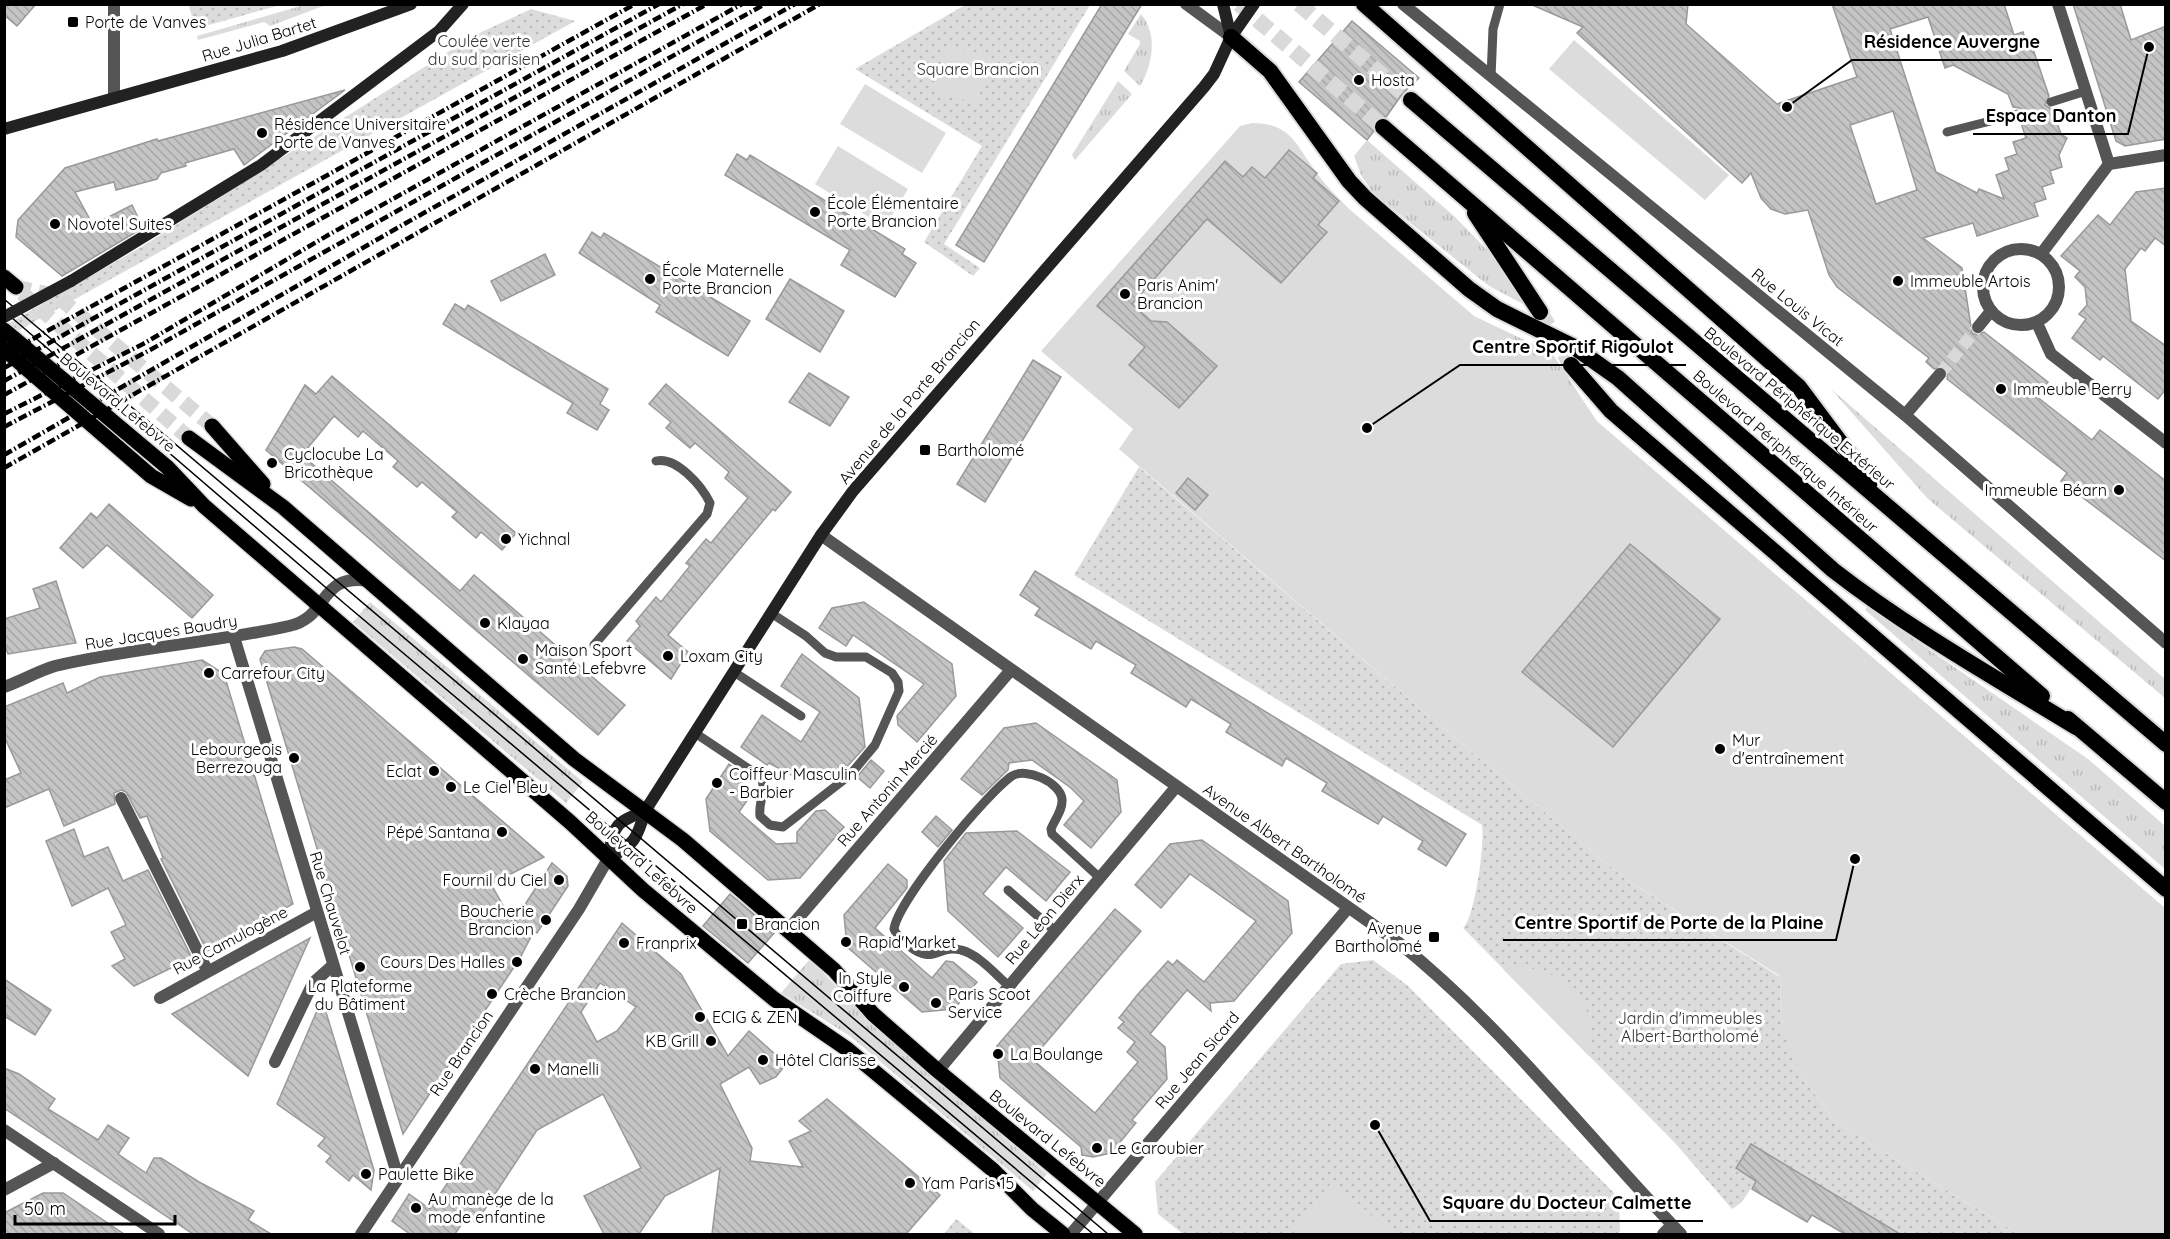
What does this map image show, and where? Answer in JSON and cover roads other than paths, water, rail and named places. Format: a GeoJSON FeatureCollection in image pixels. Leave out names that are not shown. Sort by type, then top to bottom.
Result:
{"type":"FeatureCollection","features":[{"type":"Feature","properties":{"kind":"highway"},"geometry":{"type":"LineString","coordinates":[[1364,4],[1799,387],[1889,507]]}},
{"type":"Feature","properties":{"kind":"highway"},"geometry":{"type":"LineString","coordinates":[[1231,37],[1270,71],[1349,181],[1365,198],[1469,289],[1497,309],[1574,346],[1618,378],[1833,570],[1873,601],[2076,727]]}},
{"type":"Feature","properties":{"kind":"highway","name":"Boulevard Périphérique Extérieur"},"geometry":{"type":"LineString","coordinates":[[1411,100],[2166,744]]}},
{"type":"Feature","properties":{"kind":"highway","name":"Boulevard Périphérique Intérieur"},"geometry":{"type":"LineString","coordinates":[[1383,126],[2076,727],[2166,802]]}},
{"type":"Feature","properties":{"kind":"highway"},"geometry":{"type":"LineString","coordinates":[[1463,195],[1540,312]]}},
{"type":"Feature","properties":{"kind":"highway"},"geometry":{"type":"LineString","coordinates":[[1571,365],[1611,411],[2166,890]]}},
{"type":"Feature","properties":{"kind":"highway"},"geometry":{"type":"LineString","coordinates":[[2126,710],[2166,732]]}},
{"type":"Feature","properties":{"kind":"main road","name":"Rue Julia Bartet"},"geometry":{"type":"LineString","coordinates":[[4,129],[282,51],[411,4]]}},
{"type":"Feature","properties":{"kind":"main road"},"geometry":{"type":"LineString","coordinates":[[4,317],[71,281],[261,165],[439,31],[463,4]]}},
{"type":"Feature","properties":{"kind":"main road"},"geometry":{"type":"LineString","coordinates":[[1223,4],[1231,37]]}},
{"type":"Feature","properties":{"kind":"main road","name":"Avenue de la Porte Brancion"},"geometry":{"type":"LineString","coordinates":[[608,859],[632,845],[638,837],[645,811],[821,535],[905,429],[1204,87],[1214,74],[1231,37],[1254,4]]}},
{"type":"Feature","properties":{"kind":"main road","name":"Boulevard Lefebvre"},"geometry":{"type":"LineString","coordinates":[[4,330],[167,467],[204,507],[570,822],[608,859],[774,999],[875,1071],[993,1170],[1032,1209],[1063,1234]]}},
{"type":"Feature","properties":{"kind":"main road","name":"Boulevard Lefebvre"},"geometry":{"type":"LineString","coordinates":[[4,349],[151,476],[204,507]]}},
{"type":"Feature","properties":{"kind":"main road","name":"Boulevard Lefebvre"},"geometry":{"type":"LineString","coordinates":[[212,426],[283,507]]}},
{"type":"Feature","properties":{"kind":"main road","name":"Boulevard Lefebvre"},"geometry":{"type":"LineString","coordinates":[[189,438],[283,507],[574,759],[645,811],[788,930],[834,970],[873,1014],[938,1071],[1135,1234]]}},
{"type":"Feature","properties":{"kind":"main road"},"geometry":{"type":"LineString","coordinates":[[608,859],[614,830],[619,821],[645,811]]}},
{"type":"Feature","properties":{"kind":"street"},"geometry":{"type":"LineString","coordinates":[[114,4],[114,98]]}},
{"type":"Feature","properties":{"kind":"street"},"geometry":{"type":"LineString","coordinates":[[1186,4],[1231,37]]}},
{"type":"Feature","properties":{"kind":"street","name":"Rue Louis Vicat"},"geometry":{"type":"LineString","coordinates":[[1402,4],[1905,415],[2166,643]]}},
{"type":"Feature","properties":{"kind":"street"},"geometry":{"type":"LineString","coordinates":[[2058,4],[2109,164]]}},
{"type":"Feature","properties":{"kind":"street"},"geometry":{"type":"LineString","coordinates":[[2041,254],[2109,164],[2166,155]]}},
{"type":"Feature","properties":{"kind":"street"},"geometry":{"type":"LineString","coordinates":[[2010,250],[2031,250],[2041,254],[2054,267],[2060,284],[2055,307],[2037,322],[2025,326],[2000,320],[1991,311],[1983,288],[1984,275],[1990,264],[2010,250]]}},
{"type":"Feature","properties":{"kind":"street"},"geometry":{"type":"LineString","coordinates":[[1978,327],[1991,311]]}},
{"type":"Feature","properties":{"kind":"street"},"geometry":{"type":"LineString","coordinates":[[2037,322],[2051,354],[2166,444]]}},
{"type":"Feature","properties":{"kind":"street"},"geometry":{"type":"LineString","coordinates":[[1905,415],[1940,374]]}},
{"type":"Feature","properties":{"kind":"street","name":"Avenue Albert Bartholomé"},"geometry":{"type":"LineString","coordinates":[[821,535],[1010,671],[1348,908],[1439,975],[1518,1056],[1672,1231]]}},
{"type":"Feature","properties":{"kind":"street","name":"Rue Jacques Baudry"},"geometry":{"type":"LineString","coordinates":[[4,687],[53,667],[234,637],[305,622],[337,582],[354,578],[371,581]]}},
{"type":"Feature","properties":{"kind":"street","name":"Rue Chauvelot"},"geometry":{"type":"LineString","coordinates":[[234,637],[398,1178]]}},
{"type":"Feature","properties":{"kind":"street","name":"Rue Antonin Mercié"},"geometry":{"type":"LineString","coordinates":[[788,930],[1010,671]]}},
{"type":"Feature","properties":{"kind":"street","name":"Rue Léon Dierx"},"geometry":{"type":"LineString","coordinates":[[938,1071],[1176,787]]}},
{"type":"Feature","properties":{"kind":"street"},"geometry":{"type":"LineString","coordinates":[[121,798],[207,970]]}},
{"type":"Feature","properties":{"kind":"street","name":"Rue Brancion"},"geometry":{"type":"LineString","coordinates":[[361,1234],[588,895],[608,859]]}},
{"type":"Feature","properties":{"kind":"street","name":"Rue Jean Sicard"},"geometry":{"type":"LineString","coordinates":[[1071,1234],[1348,908]]}},
{"type":"Feature","properties":{"kind":"street","name":"Rue Camulogène"},"geometry":{"type":"LineString","coordinates":[[160,998],[207,970],[317,912]]}},
{"type":"Feature","properties":{"kind":"street"},"geometry":{"type":"LineString","coordinates":[[275,1062],[313,983],[332,966]]}},
{"type":"Feature","properties":{"kind":"street"},"geometry":{"type":"LineString","coordinates":[[4,1130],[159,1234]]}},
{"type":"Feature","properties":{"kind":"street"},"geometry":{"type":"LineString","coordinates":[[4,1190],[54,1163]]}},
{"type":"Feature","properties":{"kind":"lane"},"geometry":{"type":"LineString","coordinates":[[1491,77],[1493,29],[1500,4]]}},
{"type":"Feature","properties":{"kind":"lane"},"geometry":{"type":"LineString","coordinates":[[2051,102],[2086,91]]}},
{"type":"Feature","properties":{"kind":"lane"},"geometry":{"type":"LineString","coordinates":[[1947,132],[2018,114]]}},
{"type":"Feature","properties":{"kind":"lane"},"geometry":{"type":"LineString","coordinates":[[594,645],[707,514],[710,503],[705,493],[675,464],[663,459],[656,461]]}},
{"type":"Feature","properties":{"kind":"lane"},"geometry":{"type":"LineString","coordinates":[[695,733],[761,777],[764,784],[759,805],[760,816],[770,825],[783,827],[850,775],[874,745],[899,691],[898,682],[892,673],[866,657],[836,657],[825,653],[806,636],[771,614]]}},
{"type":"Feature","properties":{"kind":"lane"},"geometry":{"type":"LineString","coordinates":[[734,672],[801,716]]}},
{"type":"Feature","properties":{"kind":"lane"},"geometry":{"type":"LineString","coordinates":[[1008,986],[965,951],[948,949],[924,956],[896,935],[894,929],[904,907],[936,861],[975,813],[1013,775],[1023,773],[1042,778],[1059,792],[1062,799],[1059,813],[1051,829],[1052,834],[1100,878]]}},
{"type":"Feature","properties":{"kind":"lane"},"geometry":{"type":"LineString","coordinates":[[1008,890],[1055,931]]}},
{"type":"Feature","properties":{"kind":"tunnel"},"geometry":{"type":"LineString","coordinates":[[1239,4],[1383,127]]}},
{"type":"Feature","properties":{"kind":"tunnel"},"geometry":{"type":"LineString","coordinates":[[1299,4],[1411,100]]}},
{"type":"Feature","properties":{"kind":"tunnel"},"geometry":{"type":"LineString","coordinates":[[16,287],[57,296],[212,426]]}},
{"type":"Feature","properties":{"kind":"tunnel"},"geometry":{"type":"LineString","coordinates":[[22,293],[189,438]]}},
{"type":"Feature","properties":{"kind":"tunnel"},"geometry":{"type":"LineString","coordinates":[[1540,312],[1571,365]]}},
{"type":"Feature","properties":{"kind":"tunnel"},"geometry":{"type":"LineString","coordinates":[[1940,374],[1978,327]]}},
{"type":"Feature","properties":{"kind":"tram line"},"geometry":{"type":"LineString","coordinates":[[4,299],[1108,1234]]}},
{"type":"Feature","properties":{"kind":"tram line"},"geometry":{"type":"LineString","coordinates":[[4,311],[345,604],[1093,1234]]}},
{"type":"Feature","properties":{"kind":"railway"},"geometry":{"type":"LineString","coordinates":[[4,355],[635,4]]}},
{"type":"Feature","properties":{"kind":"railway"},"geometry":{"type":"LineString","coordinates":[[4,368],[659,4]]}},
{"type":"Feature","properties":{"kind":"railway"},"geometry":{"type":"LineString","coordinates":[[4,381],[683,4]]}},
{"type":"Feature","properties":{"kind":"railway"},"geometry":{"type":"LineString","coordinates":[[4,395],[707,4]]}},
{"type":"Feature","properties":{"kind":"railway"},"geometry":{"type":"LineString","coordinates":[[4,414],[143,344],[330,234],[742,4]]}},
{"type":"Feature","properties":{"kind":"railway"},"geometry":{"type":"LineString","coordinates":[[4,427],[150,350],[765,4]]}},
{"type":"Feature","properties":{"kind":"railway"},"geometry":{"type":"LineString","coordinates":[[4,455],[406,223],[795,4]]}},
{"type":"Feature","properties":{"kind":"railway"},"geometry":{"type":"LineString","coordinates":[[4,468],[820,4]]}},
{"type":"Feature","properties":{"kind":"place","name":"Porte de Vanves"},"geometry":{"type":"Point","coordinates":[73,22]}},
{"type":"Feature","properties":{"kind":"place","name":"Espace Danton"},"geometry":{"type":"Point","coordinates":[2149,47]}},
{"type":"Feature","properties":{"kind":"place","name":"Hosta"},"geometry":{"type":"Point","coordinates":[1359,80]}},
{"type":"Feature","properties":{"kind":"place","name":"Résidence Auvergne"},"geometry":{"type":"Point","coordinates":[1787,107]}},
{"type":"Feature","properties":{"kind":"place","name":"Résidence Universitaire Porte de Vanves"},"geometry":{"type":"Point","coordinates":[262,133]}},
{"type":"Feature","properties":{"kind":"place","name":"École Élémentaire Porte Brancion"},"geometry":{"type":"Point","coordinates":[815,212]}},
{"type":"Feature","properties":{"kind":"place","name":"Novotel Suites"},"geometry":{"type":"Point","coordinates":[55,224]}},
{"type":"Feature","properties":{"kind":"place","name":"École Maternelle Porte Brancion"},"geometry":{"type":"Point","coordinates":[650,279]}},
{"type":"Feature","properties":{"kind":"place","name":"Immeuble Artois"},"geometry":{"type":"Point","coordinates":[1898,281]}},
{"type":"Feature","properties":{"kind":"place","name":"Paris Anim' Brancion"},"geometry":{"type":"Point","coordinates":[1125,294]}},
{"type":"Feature","properties":{"kind":"place","name":"Immeuble Berry"},"geometry":{"type":"Point","coordinates":[2001,389]}},
{"type":"Feature","properties":{"kind":"place","name":"Centre Sportif Rigoulot"},"geometry":{"type":"Point","coordinates":[1367,428]}},
{"type":"Feature","properties":{"kind":"place","name":"Bartholomé"},"geometry":{"type":"Point","coordinates":[925,450]}},
{"type":"Feature","properties":{"kind":"place","name":"Cyclocube La Bricothèque"},"geometry":{"type":"Point","coordinates":[272,463]}},
{"type":"Feature","properties":{"kind":"place","name":"Immeuble Béarn"},"geometry":{"type":"Point","coordinates":[2119,490]}},
{"type":"Feature","properties":{"kind":"place","name":"Yichnal"},"geometry":{"type":"Point","coordinates":[506,539]}},
{"type":"Feature","properties":{"kind":"place","name":"Klayaa"},"geometry":{"type":"Point","coordinates":[485,623]}},
{"type":"Feature","properties":{"kind":"place","name":"Loxam City"},"geometry":{"type":"Point","coordinates":[668,656]}},
{"type":"Feature","properties":{"kind":"place","name":"Maison Sport Santé Lefebvre"},"geometry":{"type":"Point","coordinates":[523,659]}},
{"type":"Feature","properties":{"kind":"place","name":"Carrefour City"},"geometry":{"type":"Point","coordinates":[209,673]}},
{"type":"Feature","properties":{"kind":"place","name":"Mur d'entraînement"},"geometry":{"type":"Point","coordinates":[1720,749]}},
{"type":"Feature","properties":{"kind":"place","name":"Lebourgeois Berrezouga"},"geometry":{"type":"Point","coordinates":[294,758]}},
{"type":"Feature","properties":{"kind":"place","name":"Eclat"},"geometry":{"type":"Point","coordinates":[434,771]}},
{"type":"Feature","properties":{"kind":"place","name":"Coiffeur Masculin - Barbier"},"geometry":{"type":"Point","coordinates":[717,783]}},
{"type":"Feature","properties":{"kind":"place","name":"Le Ciel Bleu"},"geometry":{"type":"Point","coordinates":[451,787]}},
{"type":"Feature","properties":{"kind":"place","name":"Pépé Santana"},"geometry":{"type":"Point","coordinates":[502,832]}},
{"type":"Feature","properties":{"kind":"place","name":"Centre Sportif de Porte de la Plaine"},"geometry":{"type":"Point","coordinates":[1855,859]}},
{"type":"Feature","properties":{"kind":"place","name":"Fournil du Ciel"},"geometry":{"type":"Point","coordinates":[559,880]}},
{"type":"Feature","properties":{"kind":"place","name":"Boucherie Brancion"},"geometry":{"type":"Point","coordinates":[546,920]}},
{"type":"Feature","properties":{"kind":"place","name":"Brancion"},"geometry":{"type":"Point","coordinates":[742,924]}},
{"type":"Feature","properties":{"kind":"place","name":"Avenue Bartholomé"},"geometry":{"type":"Point","coordinates":[1434,937]}},
{"type":"Feature","properties":{"kind":"place","name":"Rapid'Market"},"geometry":{"type":"Point","coordinates":[846,942]}},
{"type":"Feature","properties":{"kind":"place","name":"Franprix"},"geometry":{"type":"Point","coordinates":[624,943]}},
{"type":"Feature","properties":{"kind":"place","name":"Cours Des Halles"},"geometry":{"type":"Point","coordinates":[517,962]}},
{"type":"Feature","properties":{"kind":"place","name":"La Plateforme du Bâtiment"},"geometry":{"type":"Point","coordinates":[360,967]}},
{"type":"Feature","properties":{"kind":"place","name":"In Style Coiffure"},"geometry":{"type":"Point","coordinates":[904,987]}},
{"type":"Feature","properties":{"kind":"place","name":"Crèche Brancion"},"geometry":{"type":"Point","coordinates":[492,994]}},
{"type":"Feature","properties":{"kind":"place","name":"Paris Scoot Service"},"geometry":{"type":"Point","coordinates":[936,1003]}},
{"type":"Feature","properties":{"kind":"place","name":"ECIG & ZEN"},"geometry":{"type":"Point","coordinates":[700,1017]}},
{"type":"Feature","properties":{"kind":"place","name":"KB Grill"},"geometry":{"type":"Point","coordinates":[711,1041]}},
{"type":"Feature","properties":{"kind":"place","name":"La Boulange"},"geometry":{"type":"Point","coordinates":[998,1054]}},
{"type":"Feature","properties":{"kind":"place","name":"Hôtel Clarisse"},"geometry":{"type":"Point","coordinates":[763,1060]}},
{"type":"Feature","properties":{"kind":"place","name":"Manelli"},"geometry":{"type":"Point","coordinates":[535,1069]}},
{"type":"Feature","properties":{"kind":"place","name":"Square du Docteur Calmette"},"geometry":{"type":"Point","coordinates":[1375,1125]}},
{"type":"Feature","properties":{"kind":"place","name":"Le Caroubier"},"geometry":{"type":"Point","coordinates":[1097,1148]}},
{"type":"Feature","properties":{"kind":"place","name":"Paulette Bike"},"geometry":{"type":"Point","coordinates":[366,1174]}},
{"type":"Feature","properties":{"kind":"place","name":"Yam Paris 15"},"geometry":{"type":"Point","coordinates":[910,1183]}},
{"type":"Feature","properties":{"kind":"place","name":"Au manège de la mode enfantine"},"geometry":{"type":"Point","coordinates":[416,1208]}},
{"type":"Feature","properties":{"kind":"park label","name":"Coulée verte du sud parisien"},"geometry":{"type":"Point","coordinates":[484,50]}},
{"type":"Feature","properties":{"kind":"park label","name":"Square Brancion"},"geometry":{"type":"Point","coordinates":[978,69]}},
{"type":"Feature","properties":{"kind":"park label","name":"Jardin d'immeubles Albert-Bartholomé"},"geometry":{"type":"Point","coordinates":[1690,1027]}}]}
